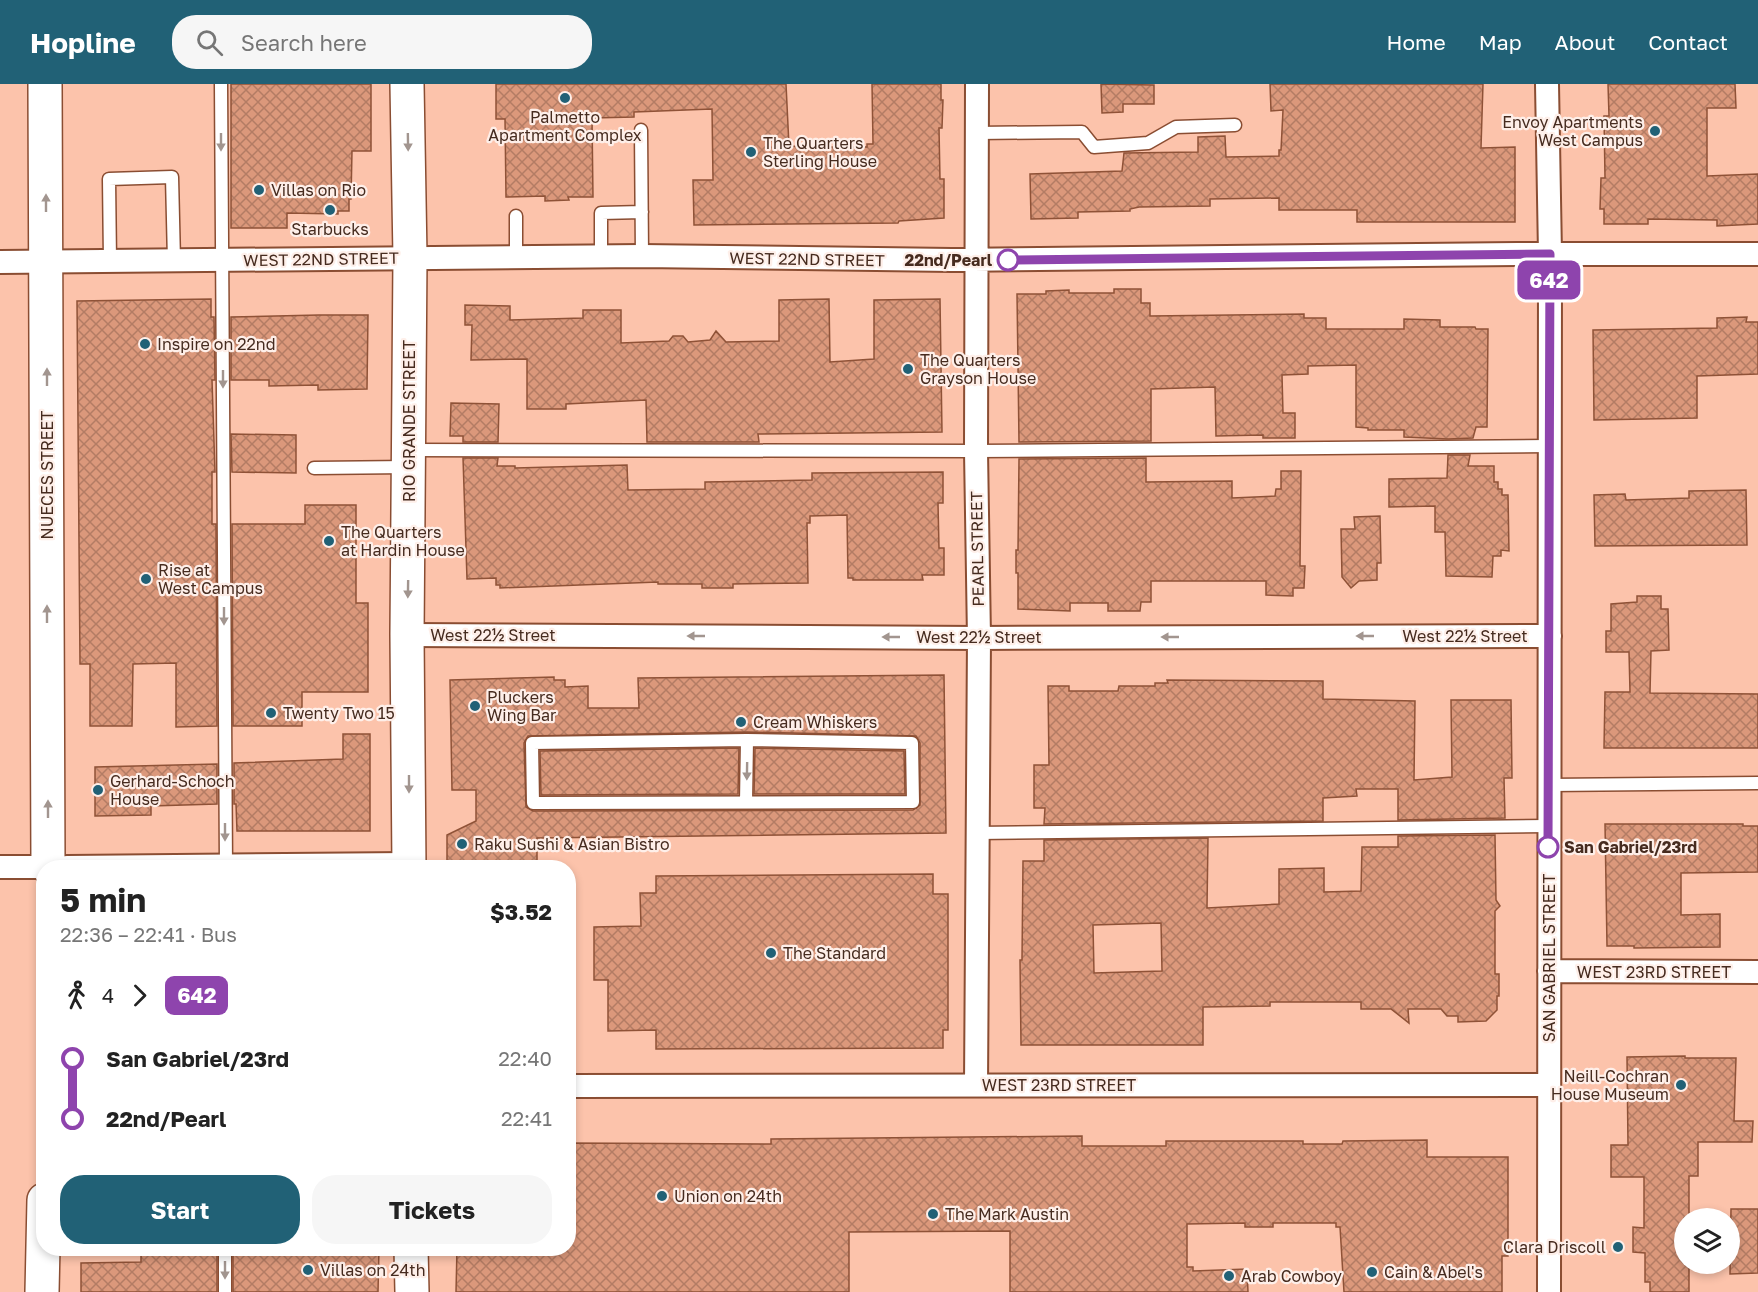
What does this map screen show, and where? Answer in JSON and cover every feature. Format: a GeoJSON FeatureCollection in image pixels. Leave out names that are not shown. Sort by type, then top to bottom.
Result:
{"type":"FeatureCollection","features":[{"type":"Feature","properties":{"kind":"street","name":"NUECES STREET"},"geometry":{"type":"LineString","coordinates":[[45,84],[48,860]]}},
{"type":"Feature","properties":{"kind":"street","name":"RIO GRANDE STREET"},"geometry":{"type":"LineString","coordinates":[[407,84],[410,257],[407,635],[409,860]]}},
{"type":"Feature","properties":{"kind":"street","name":"PEARL STREET"},"geometry":{"type":"LineString","coordinates":[[976,1085],[979,638],[976,451],[977,84]]}},
{"type":"Feature","properties":{"kind":"street","name":"SAN GABRIEL STREET"},"geometry":{"type":"LineString","coordinates":[[1547,84],[1550,254],[1549,1292]]}},
{"type":"Feature","properties":{"kind":"street","name":"WEST 22ND STREET"},"geometry":{"type":"LineString","coordinates":[[0,262],[601,256],[977,260],[1758,254]]}},
{"type":"Feature","properties":{"kind":"street","name":"West 22½ Street"},"geometry":{"type":"LineString","coordinates":[[407,635],[979,638],[1550,636]]}},
{"type":"Feature","properties":{"kind":"street"},"geometry":{"type":"LineString","coordinates":[[0,867],[36,867]]}},
{"type":"Feature","properties":{"kind":"street","name":"WEST 23RD STREET"},"geometry":{"type":"LineString","coordinates":[[1550,971],[1758,972]]}},
{"type":"Feature","properties":{"kind":"street","name":"WEST 23RD STREET"},"geometry":{"type":"LineString","coordinates":[[576,1086],[1549,1085]]}},
{"type":"Feature","properties":{"kind":"street"},"geometry":{"type":"LineString","coordinates":[[42,1292],[43,1256]]}},
{"type":"Feature","properties":{"kind":"street"},"geometry":{"type":"LineString","coordinates":[[411,1256],[412,1292]]}},
{"type":"Feature","properties":{"kind":"lane"},"geometry":{"type":"LineString","coordinates":[[221,84],[226,860]]}},
{"type":"Feature","properties":{"kind":"lane"},"geometry":{"type":"LineString","coordinates":[[977,133],[1082,132],[1094,147],[1148,143],[1176,126],[1235,125]]}},
{"type":"Feature","properties":{"kind":"lane"},"geometry":{"type":"LineString","coordinates":[[641,130],[642,256]]}},
{"type":"Feature","properties":{"kind":"lane"},"geometry":{"type":"LineString","coordinates":[[110,261],[109,179],[172,177],[174,261]]}},
{"type":"Feature","properties":{"kind":"lane"},"geometry":{"type":"LineString","coordinates":[[601,256],[601,213],[642,212]]}},
{"type":"Feature","properties":{"kind":"lane"},"geometry":{"type":"LineString","coordinates":[[516,216],[516,257]]}},
{"type":"Feature","properties":{"kind":"lane"},"geometry":{"type":"LineString","coordinates":[[314,468],[409,459],[1549,446]]}},
{"type":"Feature","properties":{"kind":"lane"},"geometry":{"type":"LineString","coordinates":[[746,802],[747,740]]}},
{"type":"Feature","properties":{"kind":"lane"},"geometry":{"type":"LineString","coordinates":[[747,740],[912,743],[913,802],[746,802],[533,803],[532,743],[747,740]]}},
{"type":"Feature","properties":{"kind":"lane"},"geometry":{"type":"LineString","coordinates":[[1549,784],[1758,783]]}},
{"type":"Feature","properties":{"kind":"lane"},"geometry":{"type":"LineString","coordinates":[[977,833],[1548,826]]}},
{"type":"Feature","properties":{"kind":"lane"},"geometry":{"type":"LineString","coordinates":[[225,1256],[225,1292]]}},
{"type":"Feature","properties":{"kind":"building","name":"Villas on Rio"},"geometry":{"type":"Polygon","coordinates":[[[231,84],[371,84],[371,151],[352,151],[349,211],[338,211],[338,214],[287,213],[287,228],[231,228],[231,84]]]}},
{"type":"Feature","properties":{"kind":"building","name":"The Quarters Sterling House"},"geometry":{"type":"Polygon","coordinates":[[[496,84],[786,84],[789,146],[867,147],[867,144],[873,144],[872,84],[941,84],[941,100],[943,100],[942,128],[939,128],[940,179],[944,179],[944,218],[899,221],[898,223],[694,225],[693,180],[713,180],[712,109],[634,112],[634,117],[592,118],[593,197],[568,197],[569,200],[545,201],[545,196],[506,197],[505,119],[496,119],[496,84]]]}},
{"type":"Feature","properties":{"kind":"building"},"geometry":{"type":"Polygon","coordinates":[[[1101,84],[1154,85],[1154,104],[1123,104],[1123,112],[1102,113],[1101,84]]]}},
{"type":"Feature","properties":{"kind":"building"},"geometry":{"type":"Polygon","coordinates":[[[1270,84],[1483,84],[1481,148],[1515,147],[1515,222],[1357,222],[1357,210],[1279,210],[1279,198],[1210,199],[1210,206],[1139,207],[1130,209],[1130,211],[1078,212],[1078,218],[1031,219],[1030,174],[1122,171],[1124,153],[1198,152],[1198,137],[1225,136],[1226,157],[1279,156],[1283,110],[1271,111],[1270,84]]]}},
{"type":"Feature","properties":{"kind":"building"},"geometry":{"type":"Polygon","coordinates":[[[1608,84],[1735,84],[1736,108],[1707,108],[1707,176],[1758,174],[1758,224],[1717,226],[1717,220],[1648,219],[1648,224],[1604,224],[1604,209],[1600,209],[1601,178],[1605,178],[1604,116],[1609,116],[1608,84]]]}},
{"type":"Feature","properties":{"kind":"building"},"geometry":{"type":"Polygon","coordinates":[[[1114,289],[1141,289],[1141,303],[1150,303],[1150,316],[1304,314],[1304,318],[1326,318],[1326,329],[1404,329],[1404,319],[1440,320],[1440,327],[1488,329],[1487,427],[1476,427],[1473,438],[1448,439],[1404,437],[1404,430],[1368,430],[1368,428],[1356,427],[1356,365],[1308,366],[1308,374],[1282,375],[1283,413],[1295,413],[1295,438],[1263,438],[1263,435],[1216,436],[1215,387],[1151,389],[1151,441],[1019,442],[1017,294],[1046,294],[1046,291],[1069,290],[1069,293],[1114,293],[1114,289]]]}},
{"type":"Feature","properties":{"kind":"building"},"geometry":{"type":"Polygon","coordinates":[[[211,299],[211,317],[214,317],[215,380],[212,380],[215,472],[212,472],[212,524],[216,524],[217,726],[176,727],[176,663],[133,664],[132,726],[90,726],[90,664],[80,664],[77,301],[211,299]]]}},
{"type":"Feature","properties":{"kind":"building"},"geometry":{"type":"Polygon","coordinates":[[[829,299],[830,362],[874,359],[874,300],[940,299],[942,432],[758,434],[759,442],[647,442],[646,400],[566,404],[566,409],[527,409],[527,359],[471,360],[472,325],[465,325],[465,305],[510,306],[510,320],[583,318],[583,310],[621,310],[621,343],[669,341],[673,336],[683,336],[688,342],[710,340],[716,331],[726,342],[779,341],[779,300],[829,299]]]}},
{"type":"Feature","properties":{"kind":"building"},"geometry":{"type":"Polygon","coordinates":[[[368,315],[367,389],[318,390],[318,385],[269,386],[269,380],[231,380],[231,317],[368,315]]]}},
{"type":"Feature","properties":{"kind":"building"},"geometry":{"type":"Polygon","coordinates":[[[1747,317],[1746,322],[1758,322],[1758,374],[1697,376],[1697,418],[1594,420],[1593,330],[1717,328],[1717,318],[1747,317]]]}},
{"type":"Feature","properties":{"kind":"building"},"geometry":{"type":"Polygon","coordinates":[[[451,403],[499,404],[498,442],[463,442],[463,436],[450,436],[451,403]]]}},
{"type":"Feature","properties":{"kind":"building"},"geometry":{"type":"Polygon","coordinates":[[[231,434],[296,435],[296,473],[232,472],[231,434]]]}},
{"type":"Feature","properties":{"kind":"building"},"geometry":{"type":"Polygon","coordinates":[[[1448,455],[1470,455],[1468,466],[1494,466],[1494,482],[1498,482],[1498,489],[1502,489],[1502,495],[1508,495],[1509,551],[1501,550],[1501,556],[1493,556],[1492,577],[1446,576],[1445,532],[1435,532],[1435,506],[1389,507],[1389,479],[1447,478],[1448,455]]]}},
{"type":"Feature","properties":{"kind":"building"},"geometry":{"type":"Polygon","coordinates":[[[463,458],[498,458],[497,466],[515,466],[515,468],[627,465],[628,490],[705,489],[705,482],[812,480],[812,473],[943,472],[943,503],[938,503],[939,548],[944,548],[944,575],[922,575],[923,580],[853,580],[853,578],[848,578],[847,515],[810,516],[810,523],[807,523],[808,583],[733,584],[733,588],[702,588],[702,584],[658,584],[658,582],[500,588],[500,585],[496,585],[496,578],[467,579],[463,458]]]}},
{"type":"Feature","properties":{"kind":"building"},"geometry":{"type":"Polygon","coordinates":[[[1146,458],[1146,482],[1232,481],[1232,498],[1275,496],[1276,489],[1281,489],[1281,471],[1301,471],[1300,566],[1305,566],[1304,588],[1293,588],[1293,596],[1266,595],[1266,581],[1151,581],[1151,602],[1141,602],[1140,611],[1108,611],[1108,603],[1070,603],[1070,611],[1018,609],[1016,550],[1018,550],[1019,459],[1146,458]]]}},
{"type":"Feature","properties":{"kind":"building"},"geometry":{"type":"Polygon","coordinates":[[[1746,490],[1747,545],[1595,546],[1594,495],[1625,494],[1626,500],[1689,498],[1689,491],[1746,490]]]}},
{"type":"Feature","properties":{"kind":"building"},"geometry":{"type":"Polygon","coordinates":[[[305,505],[356,505],[356,603],[368,603],[368,692],[302,692],[302,726],[233,726],[232,524],[305,524],[305,505]]]}},
{"type":"Feature","properties":{"kind":"building"},"geometry":{"type":"Polygon","coordinates":[[[1380,516],[1381,563],[1377,563],[1377,580],[1359,581],[1351,588],[1342,577],[1341,529],[1355,529],[1354,517],[1380,516]]]}},
{"type":"Feature","properties":{"kind":"building"},"geometry":{"type":"Polygon","coordinates":[[[1637,596],[1661,596],[1661,609],[1668,609],[1669,650],[1651,651],[1650,693],[1758,694],[1758,748],[1604,748],[1605,692],[1630,692],[1629,652],[1606,652],[1606,631],[1611,631],[1611,604],[1637,602],[1637,596]]]}},
{"type":"Feature","properties":{"kind":"building"},"geometry":{"type":"Polygon","coordinates":[[[944,675],[946,833],[537,838],[537,860],[447,860],[447,835],[476,821],[476,790],[452,790],[450,680],[554,677],[554,680],[565,680],[565,687],[588,686],[588,708],[639,708],[638,678],[944,675]],[[747,732],[528,736],[524,743],[526,807],[533,811],[913,810],[920,805],[920,743],[916,736],[747,732]]]}},
{"type":"Feature","properties":{"kind":"building"},"geometry":{"type":"Polygon","coordinates":[[[1167,680],[1323,681],[1323,699],[1415,701],[1414,780],[1452,777],[1451,700],[1511,700],[1512,778],[1504,778],[1505,818],[1398,820],[1398,789],[1356,789],[1357,796],[1323,798],[1323,821],[1044,824],[1045,808],[1034,808],[1034,765],[1049,765],[1048,686],[1069,686],[1069,691],[1118,691],[1119,686],[1155,686],[1155,683],[1168,683],[1167,680]]]}},
{"type":"Feature","properties":{"kind":"building"},"geometry":{"type":"Polygon","coordinates":[[[343,734],[370,734],[370,831],[237,831],[236,804],[234,804],[234,763],[343,759],[343,734]]]}},
{"type":"Feature","properties":{"kind":"building"},"geometry":{"type":"Polygon","coordinates":[[[739,748],[738,794],[541,795],[540,751],[739,748]]]}},
{"type":"Feature","properties":{"kind":"building"},"geometry":{"type":"Polygon","coordinates":[[[755,748],[904,751],[905,794],[754,794],[755,748]]]}},
{"type":"Feature","properties":{"kind":"building"},"geometry":{"type":"Polygon","coordinates":[[[217,764],[217,804],[151,806],[151,815],[95,816],[95,767],[217,764]]]}},
{"type":"Feature","properties":{"kind":"building"},"geometry":{"type":"Polygon","coordinates":[[[1605,824],[1743,824],[1743,826],[1758,826],[1758,872],[1681,873],[1681,915],[1720,914],[1720,947],[1607,946],[1605,824]]]}},
{"type":"Feature","properties":{"kind":"building"},"geometry":{"type":"Polygon","coordinates":[[[1495,835],[1496,900],[1500,906],[1495,911],[1495,974],[1499,974],[1499,996],[1497,996],[1497,1010],[1486,1021],[1458,1022],[1458,1016],[1447,1016],[1441,1009],[1408,1009],[1409,1023],[1391,1009],[1361,1009],[1361,1002],[1270,1002],[1270,1006],[1203,1007],[1203,1045],[1021,1045],[1020,960],[1022,960],[1023,861],[1044,861],[1044,840],[1208,838],[1207,908],[1279,904],[1279,869],[1324,868],[1324,892],[1361,891],[1362,847],[1398,847],[1398,836],[1495,835]],[[1161,923],[1093,925],[1094,973],[1162,971],[1161,923]]]}},
{"type":"Feature","properties":{"kind":"building","name":"The Standard"},"geometry":{"type":"Polygon","coordinates":[[[933,874],[933,894],[948,894],[948,1030],[943,1030],[943,1048],[656,1049],[656,1030],[608,1031],[608,980],[594,980],[594,927],[641,926],[640,893],[656,893],[656,876],[933,874]]]}},
{"type":"Feature","properties":{"kind":"building"},"geometry":{"type":"Polygon","coordinates":[[[1627,1057],[1736,1058],[1734,1121],[1753,1121],[1752,1142],[1698,1142],[1698,1176],[1689,1176],[1689,1208],[1674,1208],[1674,1274],[1689,1274],[1689,1292],[1650,1292],[1650,1282],[1645,1282],[1645,1253],[1633,1252],[1633,1227],[1644,1228],[1644,1177],[1611,1177],[1611,1145],[1628,1145],[1627,1057]]]}},
{"type":"Feature","properties":{"kind":"building"},"geometry":{"type":"Polygon","coordinates":[[[1082,1136],[1082,1146],[1166,1146],[1166,1141],[1303,1141],[1303,1144],[1342,1144],[1343,1141],[1427,1140],[1427,1157],[1508,1157],[1508,1256],[1502,1256],[1502,1292],[1344,1292],[1340,1227],[1336,1227],[1336,1223],[1273,1223],[1273,1227],[1245,1227],[1245,1223],[1187,1224],[1187,1267],[1193,1267],[1193,1271],[1247,1269],[1248,1292],[1010,1292],[1010,1231],[849,1232],[849,1292],[456,1292],[457,1256],[576,1256],[576,1143],[771,1144],[771,1139],[1082,1136]]]}},
{"type":"Feature","properties":{"kind":"building"},"geometry":{"type":"Polygon","coordinates":[[[1740,1209],[1758,1209],[1758,1273],[1740,1274],[1740,1209]]]}},
{"type":"Feature","properties":{"kind":"building"},"geometry":{"type":"Polygon","coordinates":[[[141,1256],[217,1256],[217,1292],[81,1292],[81,1263],[141,1262],[141,1256]]]}},
{"type":"Feature","properties":{"kind":"building","name":"Villas on 24th"},"geometry":{"type":"Polygon","coordinates":[[[233,1256],[379,1256],[378,1292],[233,1292],[233,1256]]]}},
{"type":"Feature","properties":{"kind":"bus line","name":"642"},"geometry":{"type":"LineString","coordinates":[[1008,260],[1550,254],[1548,847]]}},
{"type":"Feature","properties":{"kind":"place","name":"Palmetto Apartment Complex"},"geometry":{"type":"Point","coordinates":[565,98]}},
{"type":"Feature","properties":{"kind":"place","name":"Envoy Apartments West Campus"},"geometry":{"type":"Point","coordinates":[1655,131]}},
{"type":"Feature","properties":{"kind":"place","name":"The Quarters Sterling House"},"geometry":{"type":"Point","coordinates":[751,152]}},
{"type":"Feature","properties":{"kind":"place","name":"Villas on Rio"},"geometry":{"type":"Point","coordinates":[259,190]}},
{"type":"Feature","properties":{"kind":"place","name":"Starbucks"},"geometry":{"type":"Point","coordinates":[330,210]}},
{"type":"Feature","properties":{"kind":"place","name":"22nd/Pearl"},"geometry":{"type":"Point","coordinates":[1008,260]}},
{"type":"Feature","properties":{"kind":"place","name":"Inspire on 22nd"},"geometry":{"type":"Point","coordinates":[145,344]}},
{"type":"Feature","properties":{"kind":"place","name":"The Quarters Grayson House"},"geometry":{"type":"Point","coordinates":[908,369]}},
{"type":"Feature","properties":{"kind":"place","name":"The Quarters at Hardin House"},"geometry":{"type":"Point","coordinates":[329,541]}},
{"type":"Feature","properties":{"kind":"place","name":"Rise at West Campus"},"geometry":{"type":"Point","coordinates":[146,579]}},
{"type":"Feature","properties":{"kind":"place","name":"Pluckers Wing Bar"},"geometry":{"type":"Point","coordinates":[475,706]}},
{"type":"Feature","properties":{"kind":"place","name":"Twenty Two 15"},"geometry":{"type":"Point","coordinates":[271,713]}},
{"type":"Feature","properties":{"kind":"place","name":"Cream Whiskers"},"geometry":{"type":"Point","coordinates":[741,722]}},
{"type":"Feature","properties":{"kind":"place","name":"Gerhard-Schoch House"},"geometry":{"type":"Point","coordinates":[98,790]}},
{"type":"Feature","properties":{"kind":"place","name":"Raku Sushi & Asian Bistro"},"geometry":{"type":"Point","coordinates":[462,844]}},
{"type":"Feature","properties":{"kind":"place","name":"San Gabriel/23rd"},"geometry":{"type":"Point","coordinates":[1548,847]}},
{"type":"Feature","properties":{"kind":"place","name":"The Standard"},"geometry":{"type":"Point","coordinates":[771,953]}},
{"type":"Feature","properties":{"kind":"place","name":"Neill-Cochran House Museum"},"geometry":{"type":"Point","coordinates":[1681,1085]}},
{"type":"Feature","properties":{"kind":"place","name":"Union on 24th"},"geometry":{"type":"Point","coordinates":[662,1196]}},
{"type":"Feature","properties":{"kind":"place","name":"The Mark Austin"},"geometry":{"type":"Point","coordinates":[933,1214]}},
{"type":"Feature","properties":{"kind":"place","name":"Clara Driscoll"},"geometry":{"type":"Point","coordinates":[1618,1247]}},
{"type":"Feature","properties":{"kind":"place","name":"Villas on 24th"},"geometry":{"type":"Point","coordinates":[308,1270]}},
{"type":"Feature","properties":{"kind":"place","name":"Cain & Abel's"},"geometry":{"type":"Point","coordinates":[1372,1272]}},
{"type":"Feature","properties":{"kind":"place","name":"Arab Cowboy"},"geometry":{"type":"Point","coordinates":[1229,1276]}}]}
